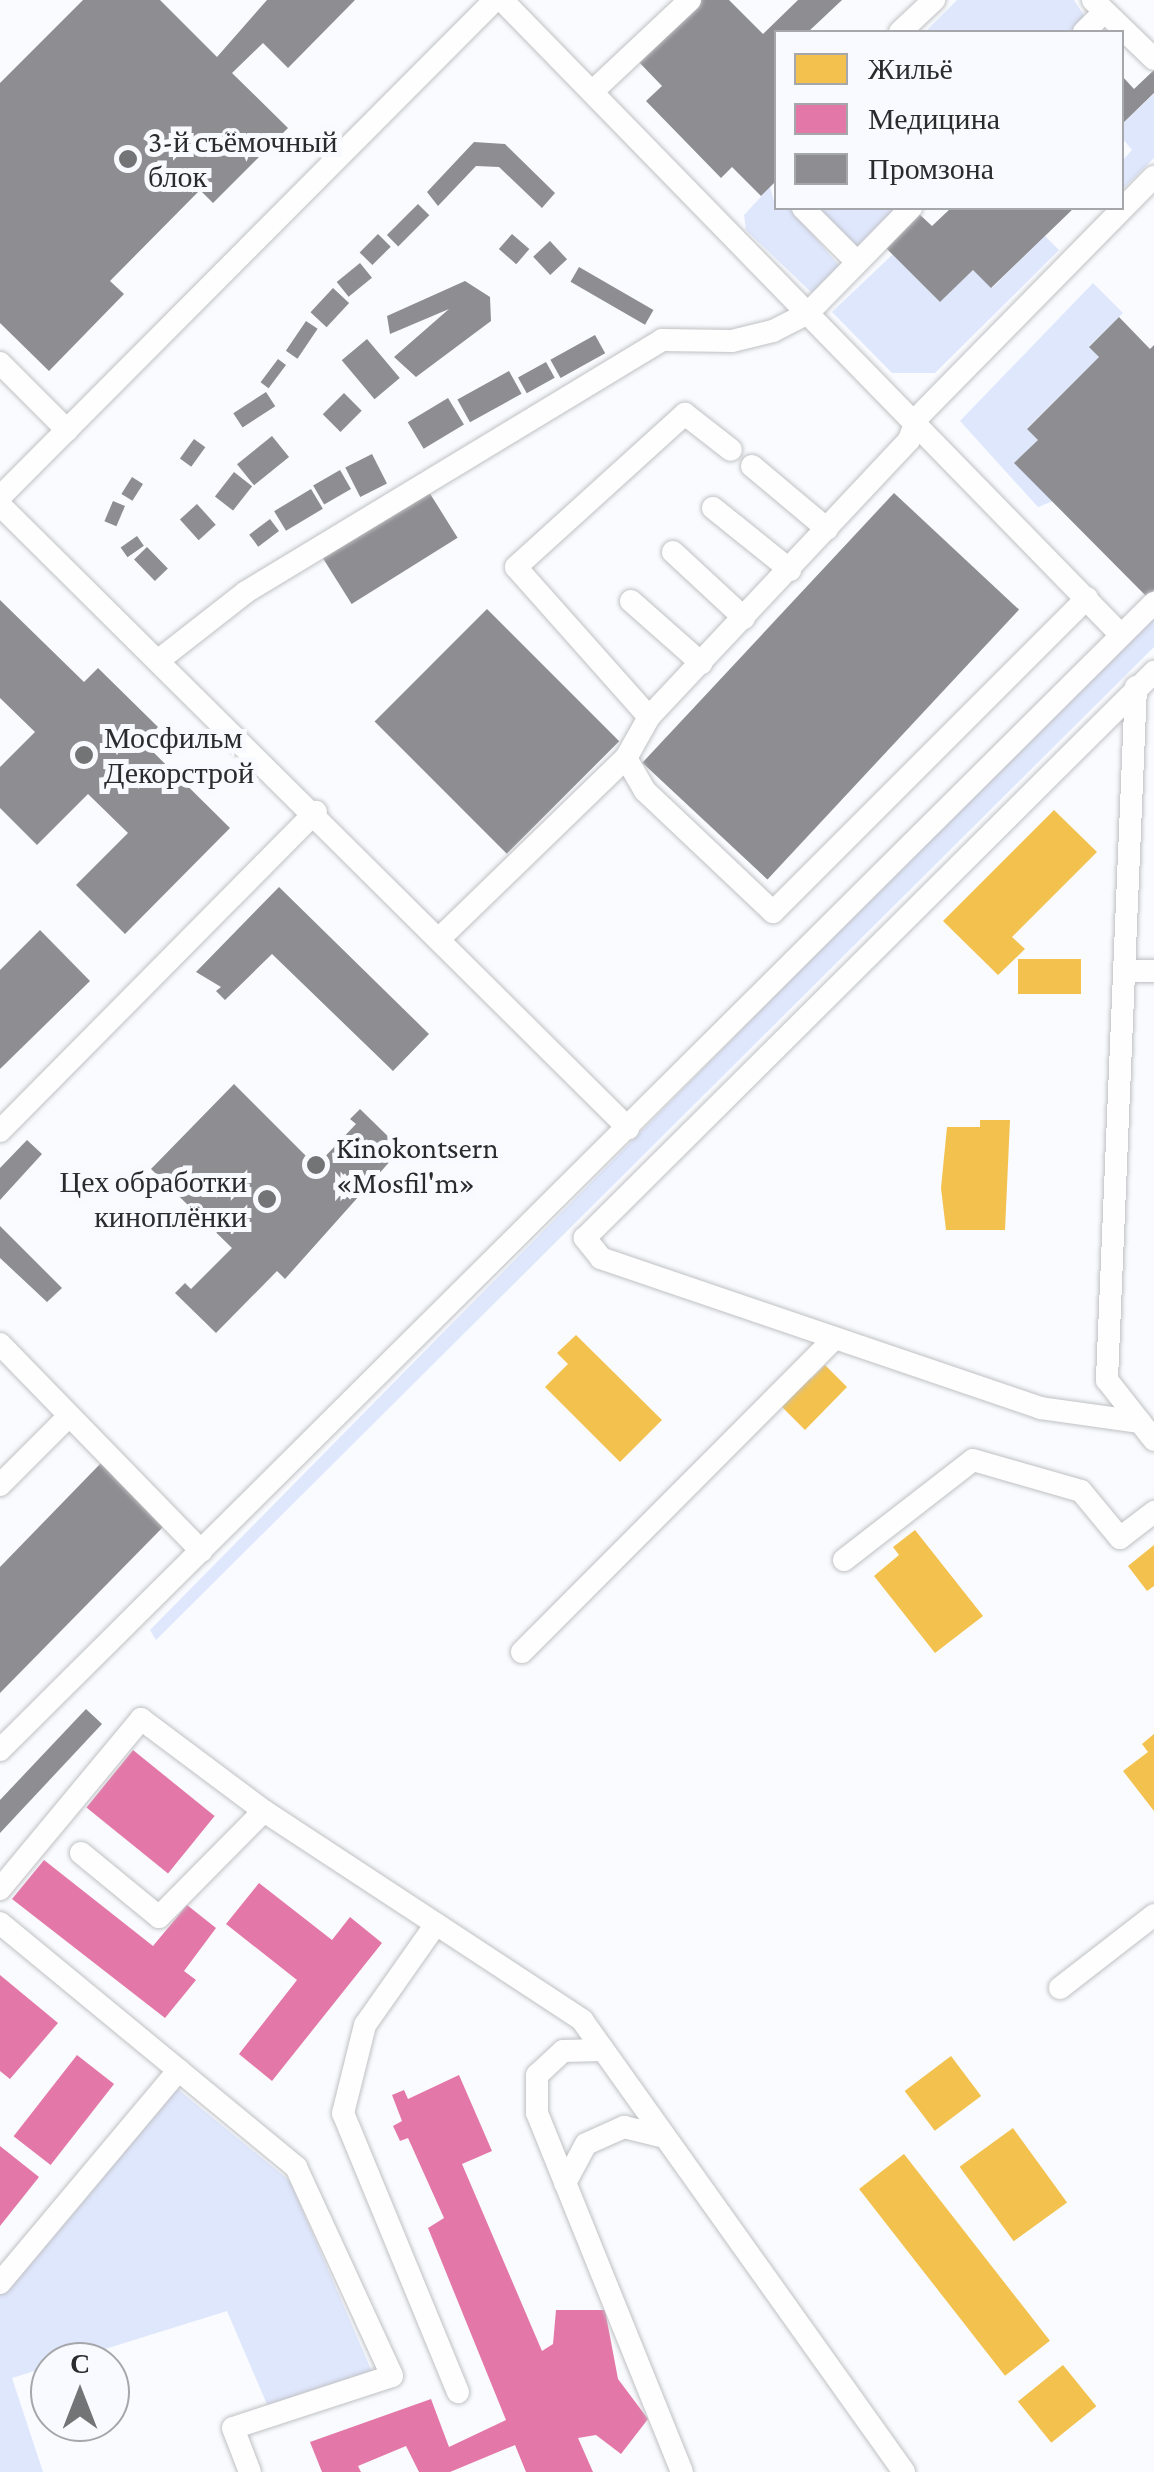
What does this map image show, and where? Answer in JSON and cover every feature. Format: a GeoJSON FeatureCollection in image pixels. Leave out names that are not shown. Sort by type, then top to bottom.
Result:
{"type":"FeatureCollection","features":[{"type":"Feature","properties":{"kind":"street"},"geometry":{"type":"LineString","coordinates":[[628,1128],[316,812],[0,501],[67,430],[499,0],[917,418],[1118,632]]}},
{"type":"Feature","properties":{"kind":"street"},"geometry":{"type":"LineString","coordinates":[[593,91],[690,0]]}},
{"type":"Feature","properties":{"kind":"street"},"geometry":{"type":"LineString","coordinates":[[902,30],[934,0]]}},
{"type":"Feature","properties":{"kind":"street"},"geometry":{"type":"LineString","coordinates":[[1085,30],[1099,6],[1124,30]]}},
{"type":"Feature","properties":{"kind":"street"},"geometry":{"type":"LineString","coordinates":[[1124,30],[1154,59]]}},
{"type":"Feature","properties":{"kind":"street"},"geometry":{"type":"LineString","coordinates":[[1124,208],[1154,178]]}},
{"type":"Feature","properties":{"kind":"street"},"geometry":{"type":"LineString","coordinates":[[805,210],[857,262]]}},
{"type":"Feature","properties":{"kind":"street"},"geometry":{"type":"LineString","coordinates":[[159,660],[246,592],[662,340],[732,341],[808,313],[909,210]]}},
{"type":"Feature","properties":{"kind":"street"},"geometry":{"type":"LineString","coordinates":[[440,938],[626,758],[649,717],[909,440],[917,418],[1122,210]]}},
{"type":"Feature","properties":{"kind":"street"},"geometry":{"type":"LineString","coordinates":[[0,363],[67,430]]}},
{"type":"Feature","properties":{"kind":"street"},"geometry":{"type":"LineString","coordinates":[[649,717],[516,567],[685,414],[731,450]]}},
{"type":"Feature","properties":{"kind":"street"},"geometry":{"type":"LineString","coordinates":[[752,466],[827,529]]}},
{"type":"Feature","properties":{"kind":"street"},"geometry":{"type":"LineString","coordinates":[[712,508],[790,570]]}},
{"type":"Feature","properties":{"kind":"street"},"geometry":{"type":"LineString","coordinates":[[673,552],[744,618]]}},
{"type":"Feature","properties":{"kind":"street"},"geometry":{"type":"LineString","coordinates":[[626,758],[645,791],[773,912],[1087,598]]}},
{"type":"Feature","properties":{"kind":"street"},"geometry":{"type":"LineString","coordinates":[[631,601],[701,663]]}},
{"type":"Feature","properties":{"kind":"street"},"geometry":{"type":"LineString","coordinates":[[0,1750],[628,1128],[1118,632],[1154,602]]}},
{"type":"Feature","properties":{"kind":"street"},"geometry":{"type":"LineString","coordinates":[[1145,679],[1124,971],[1107,1380],[1147,1431]]}},
{"type":"Feature","properties":{"kind":"street"},"geometry":{"type":"LineString","coordinates":[[1145,679],[585,1238],[600,1258],[1041,1408],[1147,1431]]}},
{"type":"Feature","properties":{"kind":"street"},"geometry":{"type":"LineString","coordinates":[[0,1130],[316,812]]}},
{"type":"Feature","properties":{"kind":"street"},"geometry":{"type":"LineString","coordinates":[[1124,971],[1154,972]]}},
{"type":"Feature","properties":{"kind":"street"},"geometry":{"type":"LineString","coordinates":[[522,1652],[835,1338]]}},
{"type":"Feature","properties":{"kind":"street"},"geometry":{"type":"LineString","coordinates":[[0,1344],[67,1418],[201,1551]]}},
{"type":"Feature","properties":{"kind":"street"},"geometry":{"type":"LineString","coordinates":[[0,1485],[67,1418]]}},
{"type":"Feature","properties":{"kind":"street"},"geometry":{"type":"LineString","coordinates":[[844,1560],[973,1460],[1081,1492],[1120,1538],[1154,1512]]}},
{"type":"Feature","properties":{"kind":"street"},"geometry":{"type":"LineString","coordinates":[[0,1888],[141,1719],[264,1810],[582,2020],[904,2472]]}},
{"type":"Feature","properties":{"kind":"street"},"geometry":{"type":"LineString","coordinates":[[81,1853],[159,1917],[264,1810]]}},
{"type":"Feature","properties":{"kind":"street"},"geometry":{"type":"LineString","coordinates":[[1060,1988],[1154,1915]]}},
{"type":"Feature","properties":{"kind":"street"},"geometry":{"type":"LineString","coordinates":[[0,1923],[296,2167],[392,2376],[233,2428],[250,2472]]}},
{"type":"Feature","properties":{"kind":"street"},"geometry":{"type":"LineString","coordinates":[[436,1924],[366,2024],[343,2114],[458,2392]]}},
{"type":"Feature","properties":{"kind":"street"},"geometry":{"type":"LineString","coordinates":[[602,2050],[563,2051],[537,2075],[537,2112],[682,2472]]}},
{"type":"Feature","properties":{"kind":"street"},"geometry":{"type":"LineString","coordinates":[[0,2282],[179,2070]]}},
{"type":"Feature","properties":{"kind":"street"},"geometry":{"type":"LineString","coordinates":[[566,2184],[586,2144],[624,2127],[665,2137]]}},
{"type":"Feature","properties":{"kind":"shaded area"},"geometry":{"type":"Polygon","coordinates":[[[957,0],[1074,0],[1085,17],[1075,30],[927,30],[957,0]]]}},
{"type":"Feature","properties":{"kind":"shaded area"},"geometry":{"type":"Polygon","coordinates":[[[1154,94],[1154,158],[1124,188],[1124,159],[1132,150],[1124,140],[1124,122],[1154,94]]]}},
{"type":"Feature","properties":{"kind":"shaded area"},"geometry":{"type":"Polygon","coordinates":[[[770,187],[774,210],[792,210],[843,270],[813,294],[746,230],[744,215],[770,187]]]}},
{"type":"Feature","properties":{"kind":"shaded area"},"geometry":{"type":"Polygon","coordinates":[[[816,210],[896,210],[856,249],[816,210]]]}},
{"type":"Feature","properties":{"kind":"shaded area"},"geometry":{"type":"Polygon","coordinates":[[[1045,236],[1059,250],[935,373],[892,373],[832,312],[893,254],[940,302],[973,270],[992,288],[1045,236]]]}},
{"type":"Feature","properties":{"kind":"shaded area"},"geometry":{"type":"Polygon","coordinates":[[[1093,283],[1123,313],[1089,346],[1099,357],[1027,428],[1038,440],[1015,463],[1053,501],[1038,507],[960,421],[1093,283]]]}},
{"type":"Feature","properties":{"kind":"shaded area"},"geometry":{"type":"Polygon","coordinates":[[[1154,611],[1154,647],[156,1640],[150,1630],[1154,611]]]}},
{"type":"Feature","properties":{"kind":"shaded area"},"geometry":{"type":"Polygon","coordinates":[[[169,2082],[290,2181],[376,2381],[272,2416],[227,2311],[128,2342],[30,2342],[30,2372],[12,2378],[43,2472],[0,2472],[0,2279],[169,2082]]]}},
{"type":"Feature","properties":{"kind":"building: Жильё"},"geometry":{"type":"Polygon","coordinates":[[[1054,810],[1097,852],[1012,937],[1025,949],[998,975],[943,921],[1054,810]]]}},
{"type":"Feature","properties":{"kind":"building: Жильё"},"geometry":{"type":"Polygon","coordinates":[[[1018,959],[1081,959],[1081,994],[1018,994],[1018,959]]]}},
{"type":"Feature","properties":{"kind":"building: Жильё"},"geometry":{"type":"Polygon","coordinates":[[[980,1120],[1010,1120],[1005,1230],[946,1230],[941,1188],[947,1127],[980,1127],[980,1120]]]}},
{"type":"Feature","properties":{"kind":"building: Жильё"},"geometry":{"type":"Polygon","coordinates":[[[576,1335],[662,1420],[620,1462],[545,1387],[568,1364],[557,1353],[576,1335]]]}},
{"type":"Feature","properties":{"kind":"building: Жильё"},"geometry":{"type":"Polygon","coordinates":[[[825,1365],[847,1387],[805,1430],[782,1407],[807,1374],[811,1379],[825,1365]]]}},
{"type":"Feature","properties":{"kind":"building: Жильё"},"geometry":{"type":"Polygon","coordinates":[[[915,1530],[983,1616],[935,1653],[874,1576],[899,1555],[893,1547],[915,1530]]]}},
{"type":"Feature","properties":{"kind":"building: Жильё"},"geometry":{"type":"Polygon","coordinates":[[[1154,1545],[1154,1586],[1147,1591],[1128,1566],[1154,1545]]]}},
{"type":"Feature","properties":{"kind":"building: Жильё"},"geometry":{"type":"Polygon","coordinates":[[[1154,1734],[1154,1811],[1123,1771],[1148,1752],[1142,1744],[1154,1734]]]}},
{"type":"Feature","properties":{"kind":"building: Жильё"},"geometry":{"type":"Polygon","coordinates":[[[951,2056],[981,2096],[935,2131],[905,2091],[951,2056]]]}},
{"type":"Feature","properties":{"kind":"building: Жильё"},"geometry":{"type":"Polygon","coordinates":[[[1013,2128],[1067,2202],[1014,2241],[960,2167],[1013,2128]]]}},
{"type":"Feature","properties":{"kind":"building: Жильё"},"geometry":{"type":"Polygon","coordinates":[[[904,2154],[1050,2341],[1005,2376],[859,2189],[904,2154]]]}},
{"type":"Feature","properties":{"kind":"building: Жильё"},"geometry":{"type":"Polygon","coordinates":[[[1063,2365],[1096,2406],[1051,2443],[1018,2402],[1063,2365]]]}},
{"type":"Feature","properties":{"kind":"building: Медицина"},"geometry":{"type":"Polygon","coordinates":[[[133,1750],[215,1816],[168,1874],[86,1808],[133,1750]]]}},
{"type":"Feature","properties":{"kind":"building: Медицина"},"geometry":{"type":"Polygon","coordinates":[[[44,1860],[153,1946],[187,1905],[216,1928],[184,1971],[196,1980],[165,2018],[12,1899],[44,1860]]]}},
{"type":"Feature","properties":{"kind":"building: Медицина"},"geometry":{"type":"Polygon","coordinates":[[[259,1883],[332,1940],[350,1917],[382,1943],[272,2081],[239,2054],[297,1980],[226,1924],[259,1883]]]}},
{"type":"Feature","properties":{"kind":"building: Медицина"},"geometry":{"type":"Polygon","coordinates":[[[0,1975],[58,2023],[10,2079],[0,2071],[0,1975]]]}},
{"type":"Feature","properties":{"kind":"building: Медицина"},"geometry":{"type":"Polygon","coordinates":[[[77,2055],[114,2084],[51,2165],[14,2136],[77,2055]]]}},
{"type":"Feature","properties":{"kind":"building: Медицина"},"geometry":{"type":"Polygon","coordinates":[[[459,2075],[492,2151],[462,2164],[542,2351],[553,2344],[556,2310],[605,2310],[618,2379],[648,2419],[621,2454],[596,2435],[578,2438],[593,2472],[526,2472],[515,2445],[450,2472],[419,2472],[406,2446],[358,2466],[361,2472],[322,2472],[310,2442],[431,2399],[449,2447],[506,2420],[428,2228],[444,2218],[408,2138],[400,2141],[393,2126],[402,2121],[392,2095],[404,2090],[408,2099],[459,2075]]]}},
{"type":"Feature","properties":{"kind":"building: Медицина"},"geometry":{"type":"Polygon","coordinates":[[[0,2146],[39,2177],[0,2226],[0,2146]]]}},
{"type":"Feature","properties":{"kind":"building: Промзона","name":"3-й съёмочный блок"},"geometry":{"type":"Polygon","coordinates":[[[83,0],[160,0],[217,57],[267,0],[355,0],[288,68],[263,43],[232,73],[288,128],[213,203],[200,190],[110,281],[124,294],[49,371],[0,323],[0,83],[83,0]]]}},
{"type":"Feature","properties":{"kind":"building: Промзона"},"geometry":{"type":"Polygon","coordinates":[[[697,0],[729,0],[763,34],[798,0],[842,0],[810,30],[774,30],[774,183],[761,196],[732,167],[721,178],[646,101],[662,86],[636,59],[697,0]]]}},
{"type":"Feature","properties":{"kind":"building: Промзона"},"geometry":{"type":"Polygon","coordinates":[[[1154,70],[1154,93],[1124,122],[1124,78],[1134,89],[1154,70]]]}},
{"type":"Feature","properties":{"kind":"building: Промзона"},"geometry":{"type":"Polygon","coordinates":[[[474,142],[505,144],[555,193],[542,208],[499,167],[476,166],[438,206],[427,192],[474,142]]]}},
{"type":"Feature","properties":{"kind":"building: Промзона"},"geometry":{"type":"Polygon","coordinates":[[[418,204],[429,215],[398,246],[387,235],[418,204]]]}},
{"type":"Feature","properties":{"kind":"building: Промзона"},"geometry":{"type":"Polygon","coordinates":[[[949,210],[1072,210],[991,288],[973,270],[940,302],[884,246],[918,213],[932,226],[949,210]]]}},
{"type":"Feature","properties":{"kind":"building: Промзона"},"geometry":{"type":"Polygon","coordinates":[[[378,234],[391,247],[372,265],[360,252],[378,234]]]}},
{"type":"Feature","properties":{"kind":"building: Промзона"},"geometry":{"type":"Polygon","coordinates":[[[512,234],[529,249],[516,264],[499,249],[512,234]]]}},
{"type":"Feature","properties":{"kind":"building: Промзона"},"geometry":{"type":"Polygon","coordinates":[[[550,241],[567,259],[550,275],[533,257],[550,241]]]}},
{"type":"Feature","properties":{"kind":"building: Промзона"},"geometry":{"type":"Polygon","coordinates":[[[360,263],[372,278],[349,297],[337,282],[360,263]]]}},
{"type":"Feature","properties":{"kind":"building: Промзона"},"geometry":{"type":"Polygon","coordinates":[[[579,267],[653,310],[645,325],[570,282],[579,267]]]}},
{"type":"Feature","properties":{"kind":"building: Промзона"},"geometry":{"type":"Polygon","coordinates":[[[465,281],[490,297],[491,321],[416,377],[394,357],[449,309],[390,334],[387,316],[465,281]]]}},
{"type":"Feature","properties":{"kind":"building: Промзона"},"geometry":{"type":"Polygon","coordinates":[[[333,288],[349,303],[327,327],[310,312],[333,288]]]}},
{"type":"Feature","properties":{"kind":"building: Промзона"},"geometry":{"type":"Polygon","coordinates":[[[1119,317],[1150,349],[1154,345],[1154,590],[1147,597],[1014,463],[1038,440],[1027,429],[1099,357],[1089,347],[1119,317]]]}},
{"type":"Feature","properties":{"kind":"building: Промзона"},"geometry":{"type":"Polygon","coordinates":[[[306,321],[318,329],[297,359],[286,351],[306,321]]]}},
{"type":"Feature","properties":{"kind":"building: Промзона"},"geometry":{"type":"Polygon","coordinates":[[[595,335],[605,353],[561,378],[550,360],[595,335]]]}},
{"type":"Feature","properties":{"kind":"building: Промзона"},"geometry":{"type":"Polygon","coordinates":[[[367,339],[400,378],[375,399],[342,360],[367,339]]]}},
{"type":"Feature","properties":{"kind":"building: Промзона"},"geometry":{"type":"Polygon","coordinates":[[[278,359],[286,365],[269,388],[261,382],[278,359]]]}},
{"type":"Feature","properties":{"kind":"building: Промзона"},"geometry":{"type":"Polygon","coordinates":[[[546,362],[555,378],[527,393],[518,378],[546,362]]]}},
{"type":"Feature","properties":{"kind":"building: Промзона"},"geometry":{"type":"Polygon","coordinates":[[[509,371],[522,394],[470,422],[457,400],[509,371]]]}},
{"type":"Feature","properties":{"kind":"building: Промзона"},"geometry":{"type":"Polygon","coordinates":[[[266,392],[275,406],[243,427],[233,413],[266,392]]]}},
{"type":"Feature","properties":{"kind":"building: Промзона"},"geometry":{"type":"Polygon","coordinates":[[[344,393],[362,411],[340,432],[323,414],[344,393]]]}},
{"type":"Feature","properties":{"kind":"building: Промзона"},"geometry":{"type":"Polygon","coordinates":[[[448,398],[464,425],[424,449],[408,422],[448,398]]]}},
{"type":"Feature","properties":{"kind":"building: Промзона"},"geometry":{"type":"Polygon","coordinates":[[[272,436],[289,457],[254,485],[237,464],[272,436]]]}},
{"type":"Feature","properties":{"kind":"building: Промзона"},"geometry":{"type":"Polygon","coordinates":[[[194,439],[205,447],[191,467],[180,458],[194,439]]]}},
{"type":"Feature","properties":{"kind":"building: Промзона"},"geometry":{"type":"Polygon","coordinates":[[[372,454],[387,483],[360,497],[345,468],[372,454]]]}},
{"type":"Feature","properties":{"kind":"building: Промзона"},"geometry":{"type":"Polygon","coordinates":[[[340,470],[351,489],[324,505],[313,486],[340,470]]]}},
{"type":"Feature","properties":{"kind":"building: Промзона"},"geometry":{"type":"Polygon","coordinates":[[[234,472],[252,486],[233,511],[215,496],[234,472]]]}},
{"type":"Feature","properties":{"kind":"building: Промзона"},"geometry":{"type":"Polygon","coordinates":[[[132,477],[143,484],[132,501],[121,494],[132,477]]]}},
{"type":"Feature","properties":{"kind":"building: Промзона"},"geometry":{"type":"Polygon","coordinates":[[[311,489],[323,509],[286,531],[274,511],[311,489]]]}},
{"type":"Feature","properties":{"kind":"building: Промзона"},"geometry":{"type":"Polygon","coordinates":[[[429,492],[458,538],[352,604],[323,558],[429,492]]]}},
{"type":"Feature","properties":{"kind":"building: Промзона"},"geometry":{"type":"Polygon","coordinates":[[[894,493],[1019,610],[767,879],[642,763],[894,493]]]}},
{"type":"Feature","properties":{"kind":"building: Промзона"},"geometry":{"type":"Polygon","coordinates":[[[113,501],[125,506],[116,526],[104,521],[113,501]]]}},
{"type":"Feature","properties":{"kind":"building: Промзона"},"geometry":{"type":"Polygon","coordinates":[[[197,504],[216,525],[199,540],[180,519],[197,504]]]}},
{"type":"Feature","properties":{"kind":"building: Промзона"},"geometry":{"type":"Polygon","coordinates":[[[270,519],[279,531],[258,547],[249,535],[270,519]]]}},
{"type":"Feature","properties":{"kind":"building: Промзона"},"geometry":{"type":"Polygon","coordinates":[[[137,536],[144,546],[127,557],[121,547],[137,536]]]}},
{"type":"Feature","properties":{"kind":"building: Промзона"},"geometry":{"type":"Polygon","coordinates":[[[147,547],[168,569],[155,581],[134,560],[147,547]]]}},
{"type":"Feature","properties":{"kind":"building: Промзона","name":"Мосфильм Декорстрой"},"geometry":{"type":"Polygon","coordinates":[[[0,600],[84,682],[98,668],[158,727],[143,742],[230,828],[125,934],[76,885],[128,833],[88,794],[37,845],[0,808],[0,767],[35,732],[0,698],[0,600]]]}},
{"type":"Feature","properties":{"kind":"building: Промзона"},"geometry":{"type":"Polygon","coordinates":[[[487,609],[619,741],[507,854],[375,721],[487,609]]]}},
{"type":"Feature","properties":{"kind":"building: Промзона"},"geometry":{"type":"Polygon","coordinates":[[[279,887],[429,1034],[393,1071],[272,954],[225,1000],[216,991],[221,987],[196,972],[279,887]]]}},
{"type":"Feature","properties":{"kind":"building: Промзона"},"geometry":{"type":"Polygon","coordinates":[[[40,930],[90,981],[0,1069],[0,970],[40,930]]]}},
{"type":"Feature","properties":{"kind":"building: Промзона","name":"Цех обработки киноплёнки"},"geometry":{"type":"Polygon","coordinates":[[[234,1084],[316,1166],[356,1124],[350,1119],[360,1109],[401,1149],[285,1279],[277,1271],[216,1333],[175,1293],[185,1283],[191,1289],[232,1248],[151,1169],[234,1084]]]}},
{"type":"Feature","properties":{"kind":"building: Промзона"},"geometry":{"type":"Polygon","coordinates":[[[27,1140],[42,1154],[0,1200],[0,1168],[27,1140]]]}},
{"type":"Feature","properties":{"kind":"building: Промзона"},"geometry":{"type":"Polygon","coordinates":[[[0,1226],[62,1288],[47,1302],[0,1258],[0,1226]]]}},
{"type":"Feature","properties":{"kind":"building: Промзона"},"geometry":{"type":"Polygon","coordinates":[[[102,1462],[165,1525],[0,1693],[0,1567],[102,1462]]]}},
{"type":"Feature","properties":{"kind":"building: Промзона"},"geometry":{"type":"Polygon","coordinates":[[[86,1709],[102,1724],[0,1833],[0,1800],[86,1709]]]}},
{"type":"Feature","properties":{"kind":"place","name":"3-й съёмочный блок"},"geometry":{"type":"Point","coordinates":[128,159]}},
{"type":"Feature","properties":{"kind":"place","name":"Мосфильм Декорстрой"},"geometry":{"type":"Point","coordinates":[84,755]}},
{"type":"Feature","properties":{"kind":"place","name":"Kinokontsern «Mosfil'm»"},"geometry":{"type":"Point","coordinates":[316,1165]}},
{"type":"Feature","properties":{"kind":"place","name":"Цех обработки киноплёнки"},"geometry":{"type":"Point","coordinates":[267,1199]}}]}
